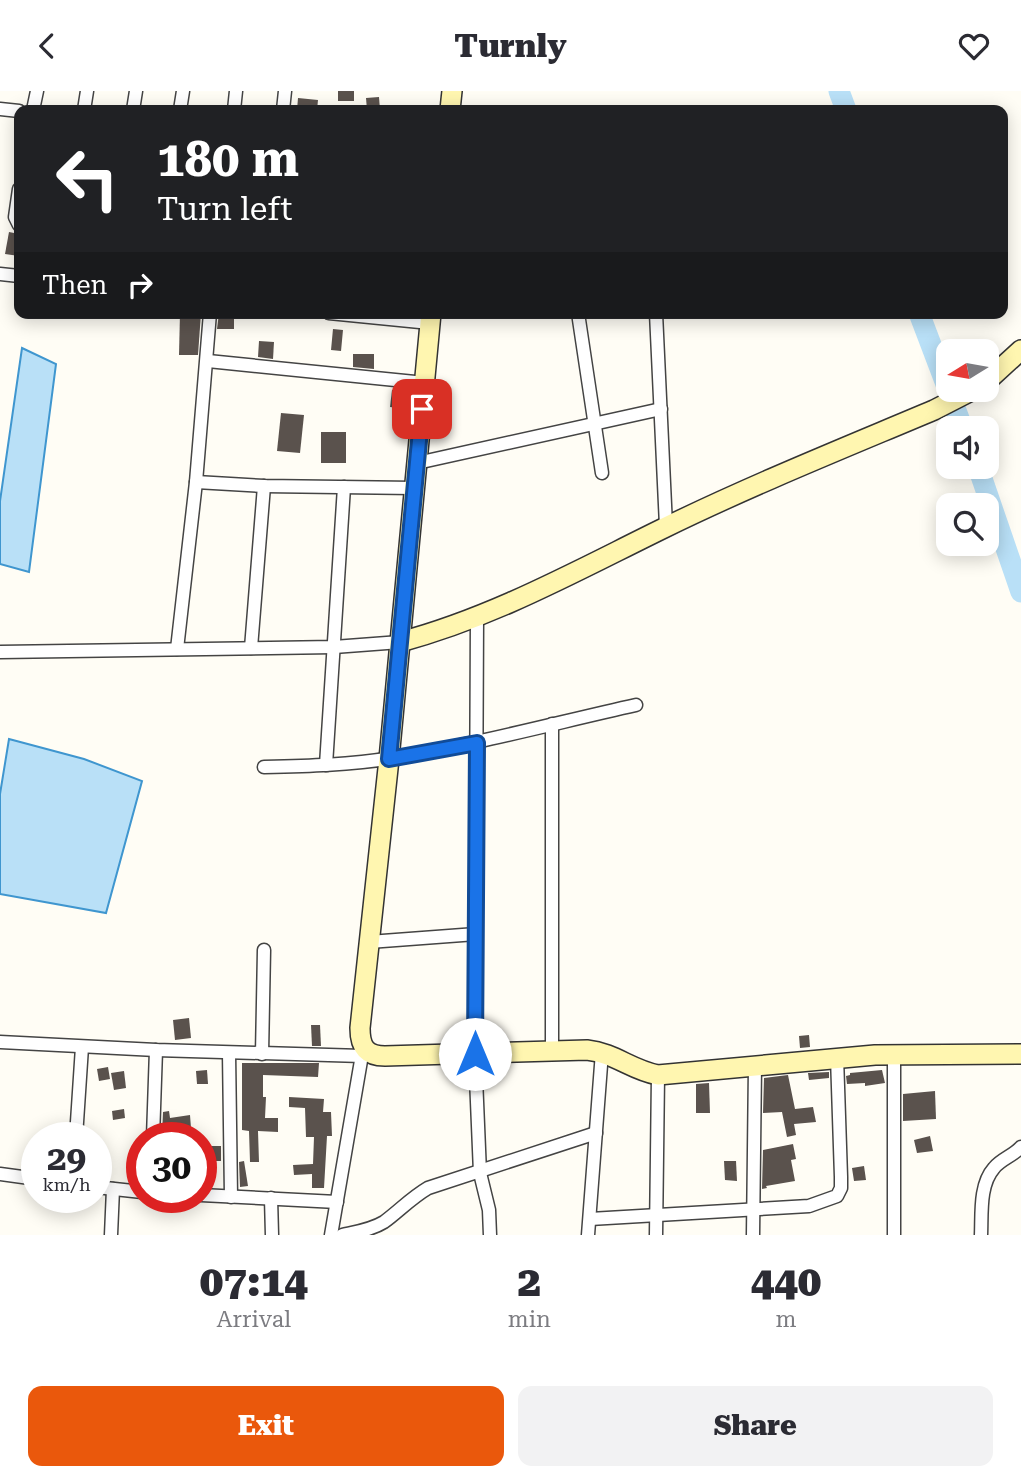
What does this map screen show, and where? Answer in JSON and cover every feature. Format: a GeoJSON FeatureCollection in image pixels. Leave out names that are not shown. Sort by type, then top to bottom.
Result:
{"type":"FeatureCollection","features":[{"type":"Feature","properties":{"kind":"street"},"geometry":{"type":"LineString","coordinates":[[177,649],[196,482],[210,319]]}},
{"type":"Feature","properties":{"kind":"street"},"geometry":{"type":"LineString","coordinates":[[331,1235],[362,1052],[360,1028],[431,319]]}},
{"type":"Feature","properties":{"kind":"street"},"geometry":{"type":"LineString","coordinates":[[579,319],[601,473]]}},
{"type":"Feature","properties":{"kind":"street"},"geometry":{"type":"LineString","coordinates":[[656,319],[666,526]]}},
{"type":"Feature","properties":{"kind":"street"},"geometry":{"type":"LineString","coordinates":[[999,370],[1021,350]]}},
{"type":"Feature","properties":{"kind":"street"},"geometry":{"type":"LineString","coordinates":[[208,361],[425,383]]}},
{"type":"Feature","properties":{"kind":"street"},"geometry":{"type":"LineString","coordinates":[[0,652],[334,647],[400,642],[477,617],[566,577],[666,526],[948,403]]}},
{"type":"Feature","properties":{"kind":"street"},"geometry":{"type":"LineString","coordinates":[[417,463],[661,409]]}},
{"type":"Feature","properties":{"kind":"street"},"geometry":{"type":"LineString","coordinates":[[196,482],[264,486],[414,488]]}},
{"type":"Feature","properties":{"kind":"street"},"geometry":{"type":"LineString","coordinates":[[251,648],[264,486]]}},
{"type":"Feature","properties":{"kind":"street"},"geometry":{"type":"LineString","coordinates":[[326,765],[344,487]]}},
{"type":"Feature","properties":{"kind":"street"},"geometry":{"type":"LineString","coordinates":[[477,617],[475,1054],[480,1173],[489,1210],[490,1235]]}},
{"type":"Feature","properties":{"kind":"street"},"geometry":{"type":"LineString","coordinates":[[264,767],[389,759],[477,743],[636,705]]}},
{"type":"Feature","properties":{"kind":"street"},"geometry":{"type":"LineString","coordinates":[[552,724],[552,1051]]}},
{"type":"Feature","properties":{"kind":"street"},"geometry":{"type":"LineString","coordinates":[[369,942],[476,934]]}},
{"type":"Feature","properties":{"kind":"street"},"geometry":{"type":"LineString","coordinates":[[262,1054],[264,950]]}},
{"type":"Feature","properties":{"kind":"street"},"geometry":{"type":"LineString","coordinates":[[0,1042],[262,1054],[362,1052],[376,1056],[602,1052],[640,1072],[658,1075],[837,1057],[1021,1054]]}},
{"type":"Feature","properties":{"kind":"street"},"geometry":{"type":"LineString","coordinates":[[77,1122],[82,1047]]}},
{"type":"Feature","properties":{"kind":"street"},"geometry":{"type":"LineString","coordinates":[[154,1122],[156,1050]]}},
{"type":"Feature","properties":{"kind":"street"},"geometry":{"type":"LineString","coordinates":[[588,1235],[602,1052]]}},
{"type":"Feature","properties":{"kind":"street"},"geometry":{"type":"LineString","coordinates":[[229,1053],[231,1197]]}},
{"type":"Feature","properties":{"kind":"street"},"geometry":{"type":"LineString","coordinates":[[894,1055],[894,1235]]}},
{"type":"Feature","properties":{"kind":"street"},"geometry":{"type":"LineString","coordinates":[[590,1219],[809,1206],[837,1196],[841,1188],[837,1057]]}},
{"type":"Feature","properties":{"kind":"street"},"geometry":{"type":"LineString","coordinates":[[752,1235],[755,1065]]}},
{"type":"Feature","properties":{"kind":"street"},"geometry":{"type":"LineString","coordinates":[[656,1235],[658,1075]]}},
{"type":"Feature","properties":{"kind":"street"},"geometry":{"type":"LineString","coordinates":[[342,1235],[370,1229],[383,1222],[428,1188],[596,1133]]}},
{"type":"Feature","properties":{"kind":"street"},"geometry":{"type":"LineString","coordinates":[[981,1235],[983,1202],[990,1174],[995,1165],[1021,1147]]}},
{"type":"Feature","properties":{"kind":"street"},"geometry":{"type":"LineString","coordinates":[[0,1174],[21,1177]]}},
{"type":"Feature","properties":{"kind":"street"},"geometry":{"type":"LineString","coordinates":[[111,1235],[113,1189],[126,1190]]}},
{"type":"Feature","properties":{"kind":"street"},"geometry":{"type":"LineString","coordinates":[[217,1196],[337,1202]]}},
{"type":"Feature","properties":{"kind":"street"},"geometry":{"type":"LineString","coordinates":[[271,1198],[272,1235]]}},
{"type":"Feature","properties":{"kind":"water"},"geometry":{"type":"Polygon","coordinates":[[[22,348],[56,364],[29,572],[0,564],[0,501],[22,348]]]}},
{"type":"Feature","properties":{"kind":"water"},"geometry":{"type":"Polygon","coordinates":[[[9,739],[84,759],[142,781],[106,913],[0,894],[0,794],[9,739]]]}},
{"type":"Feature","properties":{"kind":"building"},"geometry":{"type":"Polygon","coordinates":[[[338,91],[354,91],[354,101],[338,101],[338,91]]]}},
{"type":"Feature","properties":{"kind":"building"},"geometry":{"type":"Polygon","coordinates":[[[379,97],[380,105],[367,105],[366,98],[379,97]]]}},
{"type":"Feature","properties":{"kind":"building"},"geometry":{"type":"Polygon","coordinates":[[[298,98],[318,100],[318,105],[297,105],[298,98]]]}},
{"type":"Feature","properties":{"kind":"building"},"geometry":{"type":"Polygon","coordinates":[[[9,232],[14,233],[14,255],[5,254],[9,232]]]}},
{"type":"Feature","properties":{"kind":"building"},"geometry":{"type":"Polygon","coordinates":[[[180,319],[201,319],[198,355],[179,355],[180,319]]]}},
{"type":"Feature","properties":{"kind":"building"},"geometry":{"type":"Polygon","coordinates":[[[218,319],[234,319],[234,329],[217,329],[218,319]]]}},
{"type":"Feature","properties":{"kind":"building"},"geometry":{"type":"Polygon","coordinates":[[[333,329],[343,330],[341,351],[331,350],[333,329]]]}},
{"type":"Feature","properties":{"kind":"building"},"geometry":{"type":"Polygon","coordinates":[[[259,341],[274,342],[273,359],[258,357],[259,341]]]}},
{"type":"Feature","properties":{"kind":"building"},"geometry":{"type":"Polygon","coordinates":[[[353,354],[374,354],[374,369],[353,367],[353,354]]]}},
{"type":"Feature","properties":{"kind":"building"},"geometry":{"type":"Polygon","coordinates":[[[392,390],[407,391],[406,409],[390,407],[392,390]]]}},
{"type":"Feature","properties":{"kind":"building"},"geometry":{"type":"Polygon","coordinates":[[[281,413],[304,415],[300,453],[277,451],[281,413]]]}},
{"type":"Feature","properties":{"kind":"building"},"geometry":{"type":"Polygon","coordinates":[[[321,432],[346,432],[346,463],[321,463],[321,432]]]}},
{"type":"Feature","properties":{"kind":"building"},"geometry":{"type":"Polygon","coordinates":[[[189,1018],[191,1038],[175,1040],[173,1020],[189,1018]]]}},
{"type":"Feature","properties":{"kind":"building"},"geometry":{"type":"Polygon","coordinates":[[[311,1025],[320,1025],[321,1046],[312,1046],[311,1025]]]}},
{"type":"Feature","properties":{"kind":"building"},"geometry":{"type":"Polygon","coordinates":[[[809,1035],[810,1047],[800,1048],[799,1036],[809,1035]]]}},
{"type":"Feature","properties":{"kind":"building"},"geometry":{"type":"Polygon","coordinates":[[[242,1063],[319,1063],[318,1077],[263,1075],[265,1118],[278,1118],[278,1132],[258,1131],[259,1162],[250,1162],[249,1131],[242,1130],[242,1063]]]}},
{"type":"Feature","properties":{"kind":"building"},"geometry":{"type":"Polygon","coordinates":[[[108,1067],[110,1079],[99,1081],[97,1069],[108,1067]]]}},
{"type":"Feature","properties":{"kind":"building"},"geometry":{"type":"Polygon","coordinates":[[[207,1070],[208,1084],[197,1084],[196,1071],[207,1070]]]}},
{"type":"Feature","properties":{"kind":"building"},"geometry":{"type":"Polygon","coordinates":[[[882,1070],[885,1083],[865,1086],[865,1083],[847,1084],[846,1076],[850,1073],[882,1070]]]}},
{"type":"Feature","properties":{"kind":"building"},"geometry":{"type":"Polygon","coordinates":[[[124,1071],[126,1088],[114,1090],[111,1073],[124,1071]]]}},
{"type":"Feature","properties":{"kind":"building"},"geometry":{"type":"Polygon","coordinates":[[[829,1072],[829,1078],[809,1080],[808,1073],[829,1072]]]}},
{"type":"Feature","properties":{"kind":"building"},"geometry":{"type":"Polygon","coordinates":[[[788,1075],[795,1109],[813,1107],[816,1122],[794,1124],[796,1135],[787,1137],[782,1112],[763,1113],[764,1078],[788,1075]]]}},
{"type":"Feature","properties":{"kind":"building"},"geometry":{"type":"Polygon","coordinates":[[[709,1083],[710,1113],[696,1113],[696,1084],[709,1083]]]}},
{"type":"Feature","properties":{"kind":"building"},"geometry":{"type":"Polygon","coordinates":[[[935,1091],[936,1119],[903,1121],[903,1094],[935,1091]]]}},
{"type":"Feature","properties":{"kind":"building"},"geometry":{"type":"Polygon","coordinates":[[[289,1097],[324,1099],[323,1112],[331,1112],[332,1136],[327,1136],[324,1188],[312,1188],[312,1174],[294,1175],[293,1165],[313,1164],[314,1137],[306,1137],[305,1108],[289,1107],[289,1097]]]}},
{"type":"Feature","properties":{"kind":"building"},"geometry":{"type":"Polygon","coordinates":[[[124,1109],[125,1118],[113,1120],[112,1111],[124,1109]]]}},
{"type":"Feature","properties":{"kind":"building"},"geometry":{"type":"Polygon","coordinates":[[[169,1111],[170,1118],[190,1115],[191,1122],[163,1122],[163,1112],[169,1111]]]}},
{"type":"Feature","properties":{"kind":"building"},"geometry":{"type":"Polygon","coordinates":[[[930,1136],[933,1151],[917,1153],[914,1140],[930,1136]]]}},
{"type":"Feature","properties":{"kind":"building"},"geometry":{"type":"Polygon","coordinates":[[[793,1144],[796,1159],[791,1160],[795,1181],[762,1189],[763,1150],[793,1144]]]}},
{"type":"Feature","properties":{"kind":"building"},"geometry":{"type":"Polygon","coordinates":[[[217,1146],[221,1146],[221,1161],[217,1161],[217,1146]]]}},
{"type":"Feature","properties":{"kind":"building"},"geometry":{"type":"Polygon","coordinates":[[[244,1161],[248,1186],[240,1187],[239,1162],[244,1161]]]}},
{"type":"Feature","properties":{"kind":"building"},"geometry":{"type":"Polygon","coordinates":[[[724,1161],[736,1161],[737,1181],[725,1180],[724,1161]]]}},
{"type":"Feature","properties":{"kind":"building"},"geometry":{"type":"Polygon","coordinates":[[[864,1166],[866,1180],[854,1181],[852,1168],[864,1166]]]}},
{"type":"Feature","properties":{"kind":"waterway"},"geometry":{"type":"LineString","coordinates":[[839,91],[844,105]]}},
{"type":"Feature","properties":{"kind":"waterway"},"geometry":{"type":"LineString","coordinates":[[921,319],[958,416]]}},
{"type":"Feature","properties":{"kind":"waterway"},"geometry":{"type":"LineString","coordinates":[[982,479],[1021,592]]}},
{"type":"Feature","properties":{"kind":"route"},"geometry":{"type":"LineString","coordinates":[[422,409],[389,759],[477,743],[475,1054]]}}]}
